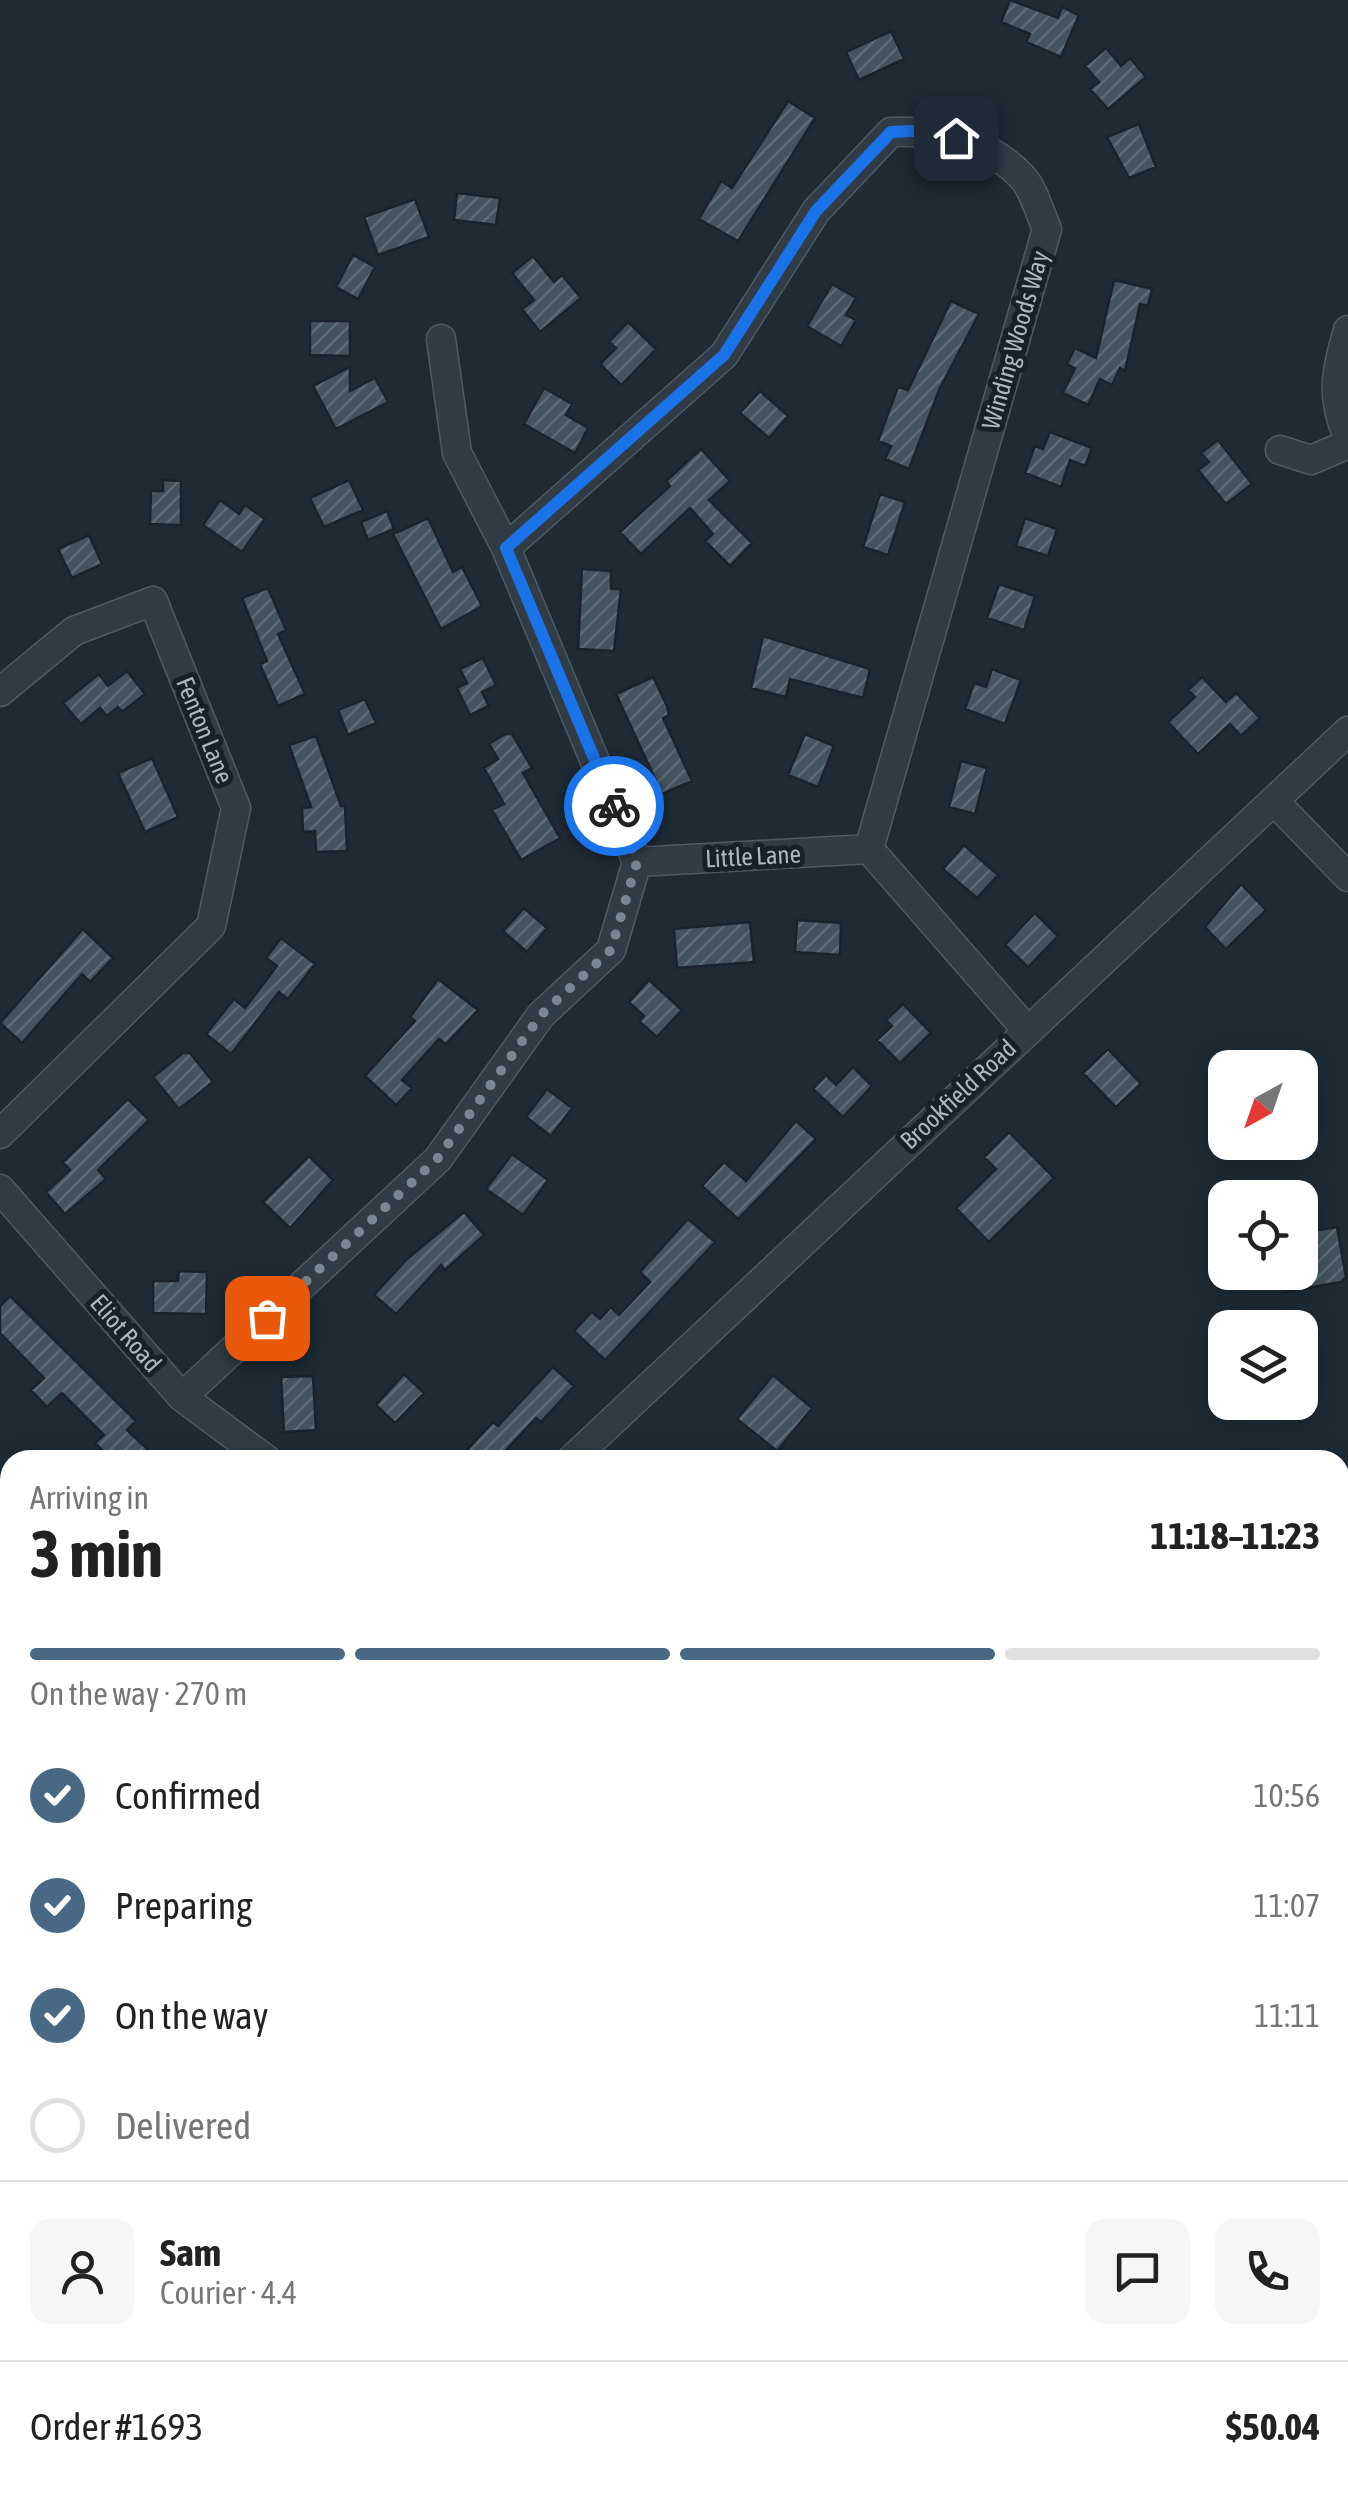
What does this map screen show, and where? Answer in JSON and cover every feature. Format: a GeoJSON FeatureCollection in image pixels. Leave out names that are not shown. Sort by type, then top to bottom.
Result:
{"type":"FeatureCollection","features":[{"type":"Feature","properties":{"kind":"street","name":"Winding Woods Way"},"geometry":{"type":"LineString","coordinates":[[506,548],[724,355],[816,211],[891,132],[934,130],[979,145],[1025,180],[1047,229],[870,850]]}},
{"type":"Feature","properties":{"kind":"street"},"geometry":{"type":"LineString","coordinates":[[1280,450],[1311,460],[1348,440],[1335,407],[1337,370],[1348,330]]}},
{"type":"Feature","properties":{"kind":"street"},"geometry":{"type":"LineString","coordinates":[[182,1398],[438,1158],[541,1015],[611,950],[637,862],[506,548],[457,453],[441,340]]}},
{"type":"Feature","properties":{"kind":"street","name":"Fenton Lane"},"geometry":{"type":"LineString","coordinates":[[0,692],[74,631],[154,601],[236,808],[211,926],[0,1134]]}},
{"type":"Feature","properties":{"kind":"street","name":"Brookfield Road"},"geometry":{"type":"LineString","coordinates":[[582,1450],[1348,731]]}},
{"type":"Feature","properties":{"kind":"street"},"geometry":{"type":"LineString","coordinates":[[1274,801],[1348,877]]}},
{"type":"Feature","properties":{"kind":"street"},"geometry":{"type":"LineString","coordinates":[[870,850],[1026,1029]]}},
{"type":"Feature","properties":{"kind":"street","name":"Little Lane"},"geometry":{"type":"LineString","coordinates":[[637,862],[870,850]]}},
{"type":"Feature","properties":{"kind":"street","name":"Eliot Road"},"geometry":{"type":"LineString","coordinates":[[0,1190],[182,1398],[253,1450]]}},
{"type":"Feature","properties":{"kind":"building"},"geometry":{"type":"Polygon","coordinates":[[[1010,0],[1058,18],[1062,7],[1079,15],[1061,57],[1026,42],[1030,34],[1001,22],[1010,0]]]}},
{"type":"Feature","properties":{"kind":"building"},"geometry":{"type":"Polygon","coordinates":[[[891,31],[904,59],[859,80],[846,52],[891,31]]]}},
{"type":"Feature","properties":{"kind":"building"},"geometry":{"type":"Polygon","coordinates":[[[1106,48],[1121,66],[1130,58],[1146,77],[1108,109],[1090,89],[1099,82],[1085,66],[1106,48]]]}},
{"type":"Feature","properties":{"kind":"building"},"geometry":{"type":"Polygon","coordinates":[[[788,101],[815,118],[738,241],[699,219],[721,181],[732,188],[788,101]]]}},
{"type":"Feature","properties":{"kind":"building"},"geometry":{"type":"Polygon","coordinates":[[[1139,124],[1156,167],[1129,178],[1107,137],[1139,124]]]}},
{"type":"Feature","properties":{"kind":"building"},"geometry":{"type":"Polygon","coordinates":[[[457,193],[500,198],[496,225],[454,220],[457,193]]]}},
{"type":"Feature","properties":{"kind":"building"},"geometry":{"type":"Polygon","coordinates":[[[415,199],[429,237],[378,255],[364,217],[415,199]]]}},
{"type":"Feature","properties":{"kind":"building"},"geometry":{"type":"Polygon","coordinates":[[[353,255],[375,267],[358,299],[336,287],[353,255]]]}},
{"type":"Feature","properties":{"kind":"building"},"geometry":{"type":"Polygon","coordinates":[[[533,256],[554,282],[562,275],[581,298],[540,332],[522,309],[534,300],[512,273],[533,256]]]}},
{"type":"Feature","properties":{"kind":"building"},"geometry":{"type":"Polygon","coordinates":[[[1114,280],[1152,289],[1148,306],[1140,304],[1125,371],[1120,368],[1112,385],[1100,379],[1088,405],[1063,393],[1075,368],[1067,364],[1075,348],[1096,358],[1114,280]]]}},
{"type":"Feature","properties":{"kind":"building"},"geometry":{"type":"Polygon","coordinates":[[[832,284],[856,298],[846,315],[856,320],[841,346],[807,326],[832,284]]]}},
{"type":"Feature","properties":{"kind":"building"},"geometry":{"type":"Polygon","coordinates":[[[951,301],[979,314],[939,390],[909,469],[885,459],[891,446],[878,441],[898,387],[908,390],[951,301]]]}},
{"type":"Feature","properties":{"kind":"building"},"geometry":{"type":"Polygon","coordinates":[[[310,321],[350,321],[350,356],[310,355],[310,321]]]}},
{"type":"Feature","properties":{"kind":"building"},"geometry":{"type":"Polygon","coordinates":[[[628,322],[656,349],[621,385],[600,364],[616,348],[609,342],[628,322]]]}},
{"type":"Feature","properties":{"kind":"building"},"geometry":{"type":"Polygon","coordinates":[[[350,367],[350,391],[375,378],[388,402],[336,429],[313,386],[350,367]]]}},
{"type":"Feature","properties":{"kind":"building"},"geometry":{"type":"Polygon","coordinates":[[[544,388],[572,404],[566,415],[588,428],[575,453],[524,424],[544,388]]]}},
{"type":"Feature","properties":{"kind":"building"},"geometry":{"type":"Polygon","coordinates":[[[760,391],[788,416],[769,438],[740,413],[760,391]]]}},
{"type":"Feature","properties":{"kind":"building"},"geometry":{"type":"Polygon","coordinates":[[[1050,432],[1092,448],[1085,466],[1070,460],[1061,487],[1025,473],[1035,446],[1043,449],[1050,432]]]}},
{"type":"Feature","properties":{"kind":"building"},"geometry":{"type":"Polygon","coordinates":[[[1218,440],[1252,484],[1226,504],[1198,470],[1209,462],[1201,453],[1218,440]]]}},
{"type":"Feature","properties":{"kind":"building"},"geometry":{"type":"Polygon","coordinates":[[[701,449],[730,481],[709,500],[752,543],[730,566],[705,541],[713,534],[690,508],[641,554],[620,532],[670,486],[666,481],[701,449]]]}},
{"type":"Feature","properties":{"kind":"building"},"geometry":{"type":"Polygon","coordinates":[[[163,480],[181,481],[181,525],[150,524],[151,491],[163,491],[163,480]]]}},
{"type":"Feature","properties":{"kind":"building"},"geometry":{"type":"Polygon","coordinates":[[[349,480],[363,510],[324,527],[310,498],[349,480]]]}},
{"type":"Feature","properties":{"kind":"building"},"geometry":{"type":"Polygon","coordinates":[[[880,494],[905,502],[888,555],[863,547],[880,494]]]}},
{"type":"Feature","properties":{"kind":"building"},"geometry":{"type":"Polygon","coordinates":[[[220,500],[239,514],[245,505],[265,519],[242,552],[203,525],[220,500]]]}},
{"type":"Feature","properties":{"kind":"building"},"geometry":{"type":"Polygon","coordinates":[[[387,511],[394,529],[368,540],[361,522],[387,511]]]}},
{"type":"Feature","properties":{"kind":"building"},"geometry":{"type":"Polygon","coordinates":[[[428,518],[453,572],[462,567],[482,606],[441,629],[393,534],[428,518]]]}},
{"type":"Feature","properties":{"kind":"building"},"geometry":{"type":"Polygon","coordinates":[[[1025,518],[1057,529],[1048,556],[1016,546],[1025,518]]]}},
{"type":"Feature","properties":{"kind":"building"},"geometry":{"type":"Polygon","coordinates":[[[89,535],[102,564],[72,578],[58,549],[89,535]]]}},
{"type":"Feature","properties":{"kind":"building"},"geometry":{"type":"Polygon","coordinates":[[[582,569],[611,571],[611,589],[621,589],[614,651],[578,649],[582,569]]]}},
{"type":"Feature","properties":{"kind":"building"},"geometry":{"type":"Polygon","coordinates":[[[999,584],[1035,596],[1024,630],[987,618],[999,584]]]}},
{"type":"Feature","properties":{"kind":"building"},"geometry":{"type":"Polygon","coordinates":[[[268,588],[286,630],[278,634],[305,694],[278,706],[260,664],[267,661],[242,598],[268,588]]]}},
{"type":"Feature","properties":{"kind":"building"},"geometry":{"type":"Polygon","coordinates":[[[763,636],[870,669],[863,698],[790,679],[786,697],[751,688],[763,636]]]}},
{"type":"Feature","properties":{"kind":"building"},"geometry":{"type":"Polygon","coordinates":[[[483,658],[496,685],[482,692],[489,706],[470,715],[457,688],[467,683],[460,669],[483,658]]]}},
{"type":"Feature","properties":{"kind":"building"},"geometry":{"type":"Polygon","coordinates":[[[992,669],[1021,680],[1005,724],[965,709],[974,683],[986,687],[992,669]]]}},
{"type":"Feature","properties":{"kind":"building"},"geometry":{"type":"Polygon","coordinates":[[[127,671],[145,694],[122,712],[118,707],[107,716],[100,708],[81,724],[63,703],[99,674],[108,686],[127,671]]]}},
{"type":"Feature","properties":{"kind":"building"},"geometry":{"type":"Polygon","coordinates":[[[653,677],[667,706],[669,715],[663,718],[692,781],[662,794],[616,694],[653,677]]]}},
{"type":"Feature","properties":{"kind":"building"},"geometry":{"type":"Polygon","coordinates":[[[1202,677],[1226,702],[1236,693],[1260,718],[1241,736],[1230,724],[1198,754],[1168,722],[1195,697],[1188,690],[1202,677]]]}},
{"type":"Feature","properties":{"kind":"building"},"geometry":{"type":"Polygon","coordinates":[[[365,699],[376,723],[348,735],[338,710],[365,699]]]}},
{"type":"Feature","properties":{"kind":"building"},"geometry":{"type":"Polygon","coordinates":[[[512,734],[532,768],[523,773],[560,838],[521,860],[492,810],[504,804],[484,768],[498,759],[489,744],[512,734]]]}},
{"type":"Feature","properties":{"kind":"building"},"geometry":{"type":"Polygon","coordinates":[[[805,734],[834,746],[818,787],[788,775],[805,734]]]}},
{"type":"Feature","properties":{"kind":"building"},"geometry":{"type":"Polygon","coordinates":[[[316,736],[341,806],[345,806],[347,851],[316,852],[315,831],[303,832],[302,808],[311,807],[289,745],[316,736]]]}},
{"type":"Feature","properties":{"kind":"building"},"geometry":{"type":"Polygon","coordinates":[[[152,758],[178,817],[145,832],[118,773],[152,758]]]}},
{"type":"Feature","properties":{"kind":"building"},"geometry":{"type":"Polygon","coordinates":[[[961,761],[987,768],[975,814],[949,807],[961,761]]]}},
{"type":"Feature","properties":{"kind":"building"},"geometry":{"type":"Polygon","coordinates":[[[964,845],[998,875],[977,898],[943,869],[964,845]]]}},
{"type":"Feature","properties":{"kind":"building"},"geometry":{"type":"Polygon","coordinates":[[[1241,884],[1266,910],[1226,949],[1205,927],[1241,884]]]}},
{"type":"Feature","properties":{"kind":"building"},"geometry":{"type":"Polygon","coordinates":[[[524,908],[547,928],[527,952],[503,931],[524,908]]]}},
{"type":"Feature","properties":{"kind":"building"},"geometry":{"type":"Polygon","coordinates":[[[1035,913],[1058,936],[1028,967],[1005,945],[1035,913]]]}},
{"type":"Feature","properties":{"kind":"building"},"geometry":{"type":"Polygon","coordinates":[[[797,920],[841,923],[840,955],[795,952],[797,920]]]}},
{"type":"Feature","properties":{"kind":"building"},"geometry":{"type":"Polygon","coordinates":[[[750,922],[754,962],[677,968],[674,929],[750,922]]]}},
{"type":"Feature","properties":{"kind":"building"},"geometry":{"type":"Polygon","coordinates":[[[83,929],[113,958],[90,982],[82,974],[22,1043],[0,1023],[83,929]]]}},
{"type":"Feature","properties":{"kind":"building"},"geometry":{"type":"Polygon","coordinates":[[[281,938],[315,964],[288,999],[279,992],[231,1054],[206,1034],[234,999],[245,1008],[277,966],[266,958],[281,938]]]}},
{"type":"Feature","properties":{"kind":"building"},"geometry":{"type":"Polygon","coordinates":[[[438,979],[478,1010],[446,1044],[439,1039],[402,1080],[412,1088],[396,1105],[365,1076],[415,1021],[410,1017],[438,979]]]}},
{"type":"Feature","properties":{"kind":"building"},"geometry":{"type":"Polygon","coordinates":[[[649,980],[682,1010],[657,1037],[639,1021],[644,1016],[629,1002],[649,980]]]}},
{"type":"Feature","properties":{"kind":"building"},"geometry":{"type":"Polygon","coordinates":[[[903,1004],[931,1033],[900,1063],[877,1040],[892,1026],[886,1020],[903,1004]]]}},
{"type":"Feature","properties":{"kind":"building"},"geometry":{"type":"Polygon","coordinates":[[[1108,1049],[1141,1084],[1116,1107],[1083,1073],[1108,1049]]]}},
{"type":"Feature","properties":{"kind":"building"},"geometry":{"type":"Polygon","coordinates":[[[183,1053],[190,1053],[213,1082],[179,1109],[153,1077],[183,1053]]]}},
{"type":"Feature","properties":{"kind":"building"},"geometry":{"type":"Polygon","coordinates":[[[853,1067],[872,1086],[843,1117],[813,1089],[826,1075],[836,1085],[853,1067]]]}},
{"type":"Feature","properties":{"kind":"building"},"geometry":{"type":"Polygon","coordinates":[[[547,1089],[572,1108],[551,1136],[526,1117],[547,1089]]]}},
{"type":"Feature","properties":{"kind":"building"},"geometry":{"type":"Polygon","coordinates":[[[128,1099],[149,1120],[98,1170],[106,1179],[65,1214],[46,1192],[70,1170],[63,1162],[128,1099]]]}},
{"type":"Feature","properties":{"kind":"building"},"geometry":{"type":"Polygon","coordinates":[[[796,1121],[816,1139],[738,1219],[702,1186],[724,1162],[746,1181],[796,1121]]]}},
{"type":"Feature","properties":{"kind":"building"},"geometry":{"type":"Polygon","coordinates":[[[1009,1132],[1054,1178],[989,1242],[956,1208],[996,1169],[984,1157],[1009,1132]]]}},
{"type":"Feature","properties":{"kind":"building"},"geometry":{"type":"Polygon","coordinates":[[[512,1154],[548,1180],[523,1215],[486,1189],[512,1154]]]}},
{"type":"Feature","properties":{"kind":"building"},"geometry":{"type":"Polygon","coordinates":[[[309,1156],[333,1180],[290,1228],[263,1202],[309,1156]]]}},
{"type":"Feature","properties":{"kind":"building"},"geometry":{"type":"Polygon","coordinates":[[[464,1212],[484,1235],[445,1270],[441,1265],[396,1314],[374,1295],[407,1259],[464,1212]]]}},
{"type":"Feature","properties":{"kind":"building"},"geometry":{"type":"Polygon","coordinates":[[[688,1219],[715,1242],[605,1360],[574,1331],[592,1312],[600,1319],[611,1307],[619,1315],[650,1282],[640,1272],[688,1219]]]}},
{"type":"Feature","properties":{"kind":"building"},"geometry":{"type":"Polygon","coordinates":[[[1337,1227],[1346,1277],[1341,1282],[1318,1286],[1318,1230],[1337,1227]]]}},
{"type":"Feature","properties":{"kind":"building"},"geometry":{"type":"Polygon","coordinates":[[[179,1271],[207,1272],[206,1314],[153,1313],[153,1281],[178,1281],[179,1271]]]}},
{"type":"Feature","properties":{"kind":"building"},"geometry":{"type":"Polygon","coordinates":[[[10,1296],[136,1421],[127,1430],[148,1450],[102,1450],[95,1443],[104,1435],[62,1393],[47,1407],[31,1390],[44,1378],[0,1333],[0,1306],[10,1296]]]}},
{"type":"Feature","properties":{"kind":"building"},"geometry":{"type":"Polygon","coordinates":[[[553,1367],[574,1386],[541,1422],[536,1418],[506,1450],[467,1450],[493,1422],[498,1426],[553,1367]]]}},
{"type":"Feature","properties":{"kind":"building"},"geometry":{"type":"Polygon","coordinates":[[[404,1374],[424,1393],[395,1423],[376,1405],[404,1374]]]}},
{"type":"Feature","properties":{"kind":"building"},"geometry":{"type":"Polygon","coordinates":[[[773,1375],[812,1408],[778,1450],[737,1419],[773,1375]]]}},
{"type":"Feature","properties":{"kind":"building"},"geometry":{"type":"Polygon","coordinates":[[[313,1376],[316,1430],[284,1432],[281,1377],[313,1376]]]}},
{"type":"Feature","properties":{"kind":"way so far"},"geometry":{"type":"LineString","coordinates":[[267,1318],[438,1158],[541,1015],[611,950],[637,862],[614,806]]}},
{"type":"Feature","properties":{"kind":"route"},"geometry":{"type":"LineString","coordinates":[[614,806],[506,548],[724,355],[816,211],[891,132],[934,130],[956,138]]}}]}
